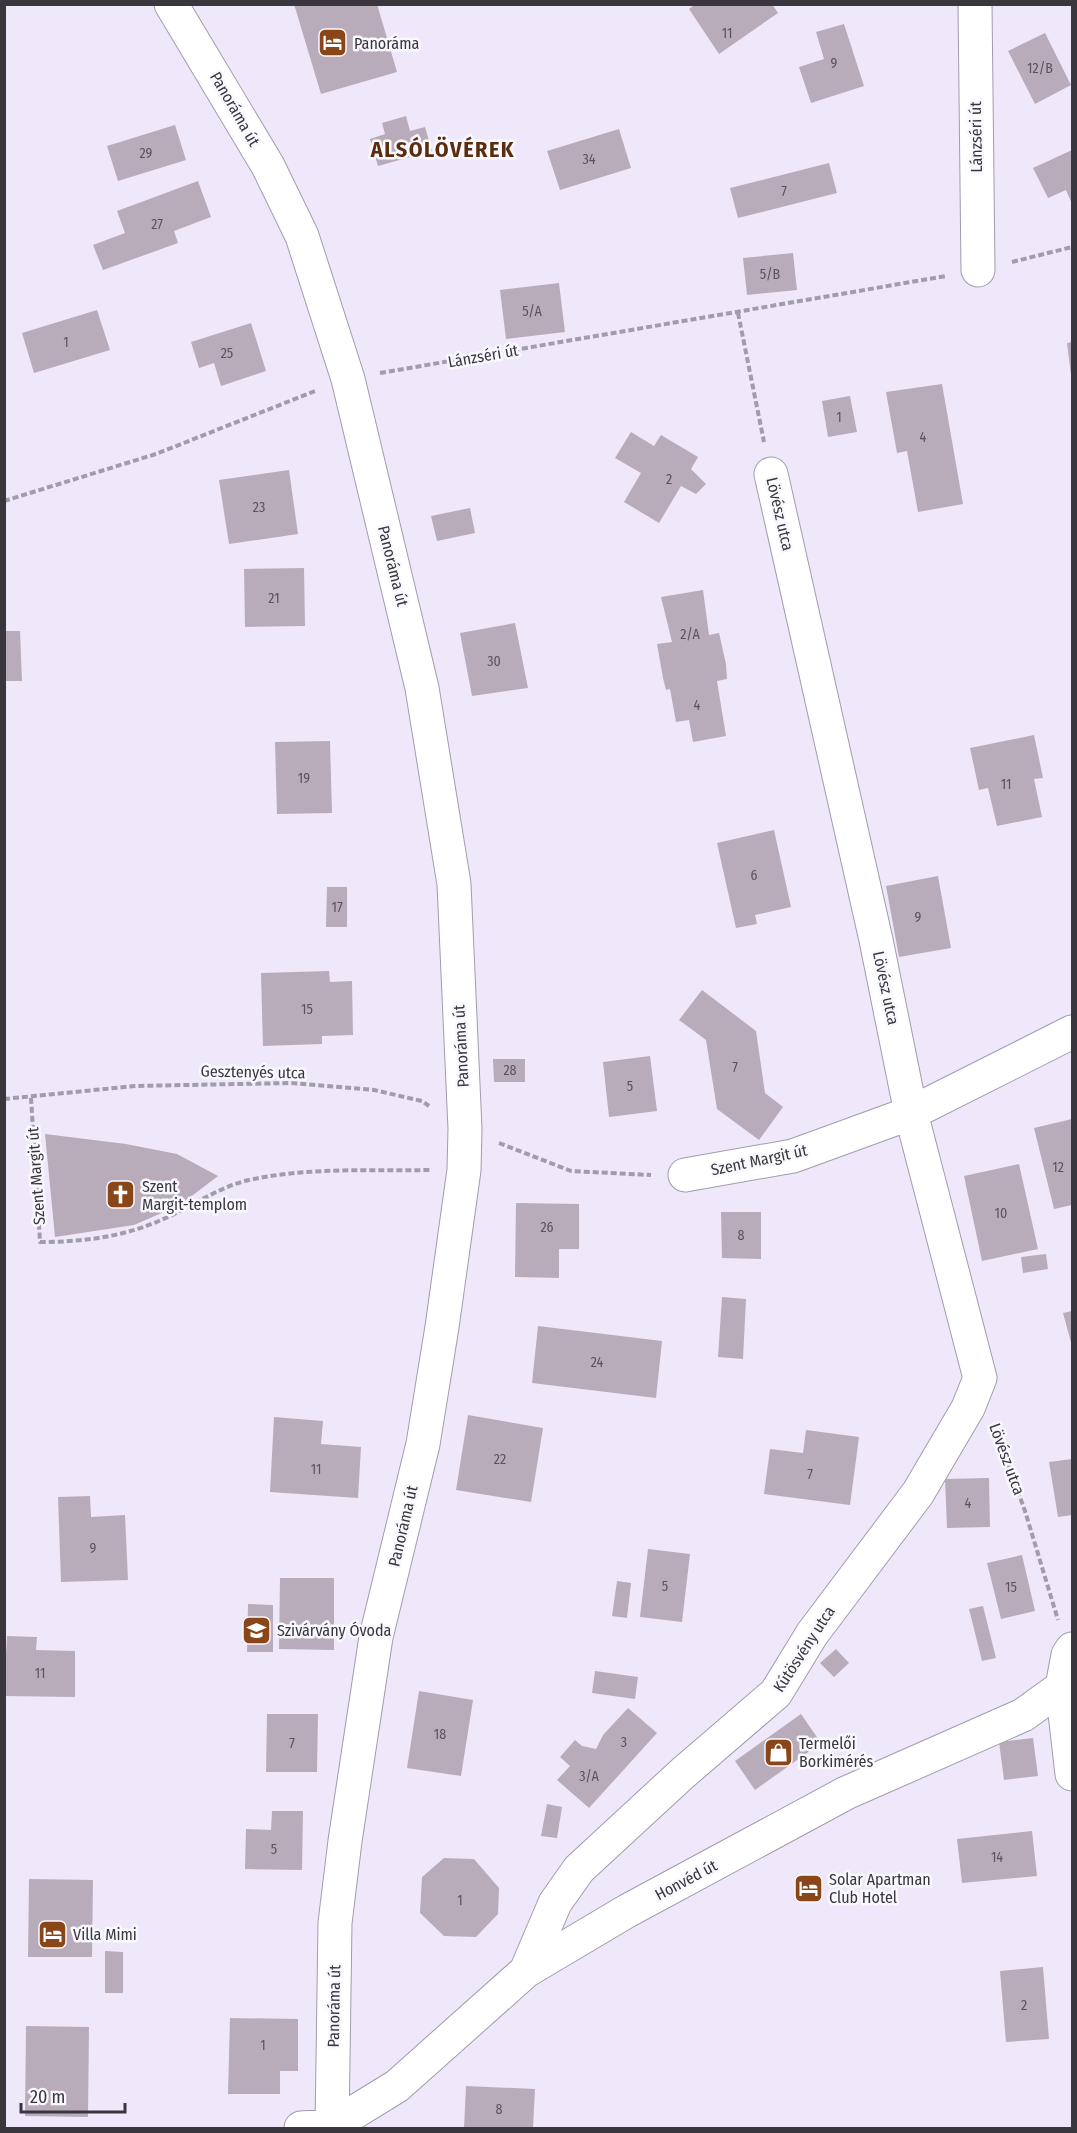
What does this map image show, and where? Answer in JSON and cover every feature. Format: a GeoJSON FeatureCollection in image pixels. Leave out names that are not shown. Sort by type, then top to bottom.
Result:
{"type":"FeatureCollection","features":[{"type":"Feature","properties":{"kind":"street","name":"Panoráma út"},"geometry":{"type":"LineString","coordinates":[[171,4],[268,166],[302,236],[348,379],[422,687],[454,884],[465,1129],[464,1170],[423,1443],[376,1637],[345,1840],[335,1923],[322,2128]]}},
{"type":"Feature","properties":{"kind":"street","name":"Lánzséri út"},"geometry":{"type":"LineString","coordinates":[[975,4],[978,270]]}},
{"type":"Feature","properties":{"kind":"street","name":"Lövész utca"},"geometry":{"type":"LineString","coordinates":[[771,474],[876,940],[912,1113],[980,1378]]}},
{"type":"Feature","properties":{"kind":"street","name":"Szent Margit út"},"geometry":{"type":"LineString","coordinates":[[685,1175],[793,1156],[912,1113],[1072,1032]]}},
{"type":"Feature","properties":{"kind":"street","name":"Kútösvény utca"},"geometry":{"type":"LineString","coordinates":[[526,1971],[555,1903],[579,1869],[683,1773],[777,1693],[812,1634],[918,1493],[968,1408],[980,1378]]}},
{"type":"Feature","properties":{"kind":"street"},"geometry":{"type":"LineString","coordinates":[[1070,1652],[1067,1694],[1072,1774]]}},
{"type":"Feature","properties":{"kind":"street","name":"Honvéd út"},"geometry":{"type":"LineString","coordinates":[[322,2128],[397,2086],[526,1971],[627,1911],[846,1793],[1067,1694]]}},
{"type":"Feature","properties":{"kind":"path","name":"Lánzséri út"},"geometry":{"type":"LineString","coordinates":[[4,501],[156,454],[348,379],[978,270],[1072,247]]}},
{"type":"Feature","properties":{"kind":"path","name":"Lövész utca"},"geometry":{"type":"LineString","coordinates":[[738,313],[771,474]]}},
{"type":"Feature","properties":{"kind":"path","name":"Gesztenyés utca"},"geometry":{"type":"LineString","coordinates":[[31,1098],[135,1086],[290,1083],[374,1090],[422,1101],[465,1129]]}},
{"type":"Feature","properties":{"kind":"path"},"geometry":{"type":"LineString","coordinates":[[4,1099],[31,1098]]}},
{"type":"Feature","properties":{"kind":"path","name":"Szent Margit út"},"geometry":{"type":"LineString","coordinates":[[31,1098],[40,1242],[72,1242],[115,1236],[160,1221],[247,1180],[330,1171],[464,1170]]}},
{"type":"Feature","properties":{"kind":"path"},"geometry":{"type":"LineString","coordinates":[[465,1129],[571,1171],[623,1176],[685,1175]]}},
{"type":"Feature","properties":{"kind":"path","name":"Lövész utca"},"geometry":{"type":"LineString","coordinates":[[980,1378],[999,1442],[1025,1511],[1070,1652]]}},
{"type":"Feature","properties":{"kind":"building"},"geometry":{"type":"Polygon","coordinates":[[[294,4],[377,4],[397,72],[321,94],[294,4]]]}},
{"type":"Feature","properties":{"kind":"building"},"geometry":{"type":"Polygon","coordinates":[[[696,4],[772,4],[778,13],[719,54],[689,9],[696,4]]]}},
{"type":"Feature","properties":{"kind":"building"},"geometry":{"type":"Polygon","coordinates":[[[844,24],[864,86],[811,103],[799,67],[824,59],[816,32],[844,24]]]}},
{"type":"Feature","properties":{"kind":"building"},"geometry":{"type":"Polygon","coordinates":[[[1045,33],[1071,85],[1035,104],[1008,51],[1045,33]]]}},
{"type":"Feature","properties":{"kind":"building"},"geometry":{"type":"Polygon","coordinates":[[[406,116],[410,131],[425,127],[432,151],[378,166],[370,139],[385,134],[382,123],[406,116]]]}},
{"type":"Feature","properties":{"kind":"building"},"geometry":{"type":"Polygon","coordinates":[[[175,125],[186,160],[118,181],[107,146],[175,125]]]}},
{"type":"Feature","properties":{"kind":"building"},"geometry":{"type":"Polygon","coordinates":[[[619,129],[631,168],[560,190],[547,151],[619,129]]]}},
{"type":"Feature","properties":{"kind":"building"},"geometry":{"type":"Polygon","coordinates":[[[1072,150],[1072,204],[1066,190],[1048,198],[1033,168],[1072,150]]]}},
{"type":"Feature","properties":{"kind":"building"},"geometry":{"type":"Polygon","coordinates":[[[829,163],[837,193],[738,218],[730,188],[829,163]]]}},
{"type":"Feature","properties":{"kind":"building"},"geometry":{"type":"Polygon","coordinates":[[[198,181],[211,217],[174,231],[178,243],[103,270],[93,245],[125,233],[117,211],[198,181]]]}},
{"type":"Feature","properties":{"kind":"building"},"geometry":{"type":"Polygon","coordinates":[[[793,253],[797,290],[747,295],[743,258],[793,253]]]}},
{"type":"Feature","properties":{"kind":"building"},"geometry":{"type":"Polygon","coordinates":[[[559,283],[565,332],[506,339],[500,290],[559,283]]]}},
{"type":"Feature","properties":{"kind":"building"},"geometry":{"type":"Polygon","coordinates":[[[97,310],[110,350],[34,373],[22,333],[97,310]]]}},
{"type":"Feature","properties":{"kind":"building"},"geometry":{"type":"Polygon","coordinates":[[[251,323],[266,371],[221,386],[214,363],[199,368],[191,342],[251,323]]]}},
{"type":"Feature","properties":{"kind":"building"},"geometry":{"type":"Polygon","coordinates":[[[1072,342],[1072,375],[1071,375],[1067,343],[1072,342]]]}},
{"type":"Feature","properties":{"kind":"building"},"geometry":{"type":"Polygon","coordinates":[[[942,384],[963,504],[918,512],[907,451],[897,453],[886,392],[942,384]]]}},
{"type":"Feature","properties":{"kind":"building"},"geometry":{"type":"Polygon","coordinates":[[[850,396],[857,432],[828,437],[822,401],[850,396]]]}},
{"type":"Feature","properties":{"kind":"building"},"geometry":{"type":"Polygon","coordinates":[[[631,432],[654,446],[661,435],[698,457],[691,469],[706,484],[696,494],[681,486],[659,523],[624,502],[641,473],[615,458],[631,432]]]}},
{"type":"Feature","properties":{"kind":"building"},"geometry":{"type":"Polygon","coordinates":[[[289,470],[298,534],[229,544],[219,480],[289,470]]]}},
{"type":"Feature","properties":{"kind":"building"},"geometry":{"type":"Polygon","coordinates":[[[470,508],[475,533],[437,541],[431,516],[470,508]]]}},
{"type":"Feature","properties":{"kind":"building"},"geometry":{"type":"Polygon","coordinates":[[[304,568],[305,626],[245,627],[244,569],[304,568]]]}},
{"type":"Feature","properties":{"kind":"building"},"geometry":{"type":"Polygon","coordinates":[[[703,590],[709,635],[719,633],[726,664],[727,679],[717,681],[726,736],[693,742],[689,720],[676,722],[670,689],[666,690],[663,678],[657,644],[672,642],[661,597],[703,590]]]}},
{"type":"Feature","properties":{"kind":"building"},"geometry":{"type":"Polygon","coordinates":[[[515,623],[528,688],[472,696],[460,633],[515,623]]]}},
{"type":"Feature","properties":{"kind":"building"},"geometry":{"type":"Polygon","coordinates":[[[4,631],[20,631],[22,681],[4,681],[4,631]]]}},
{"type":"Feature","properties":{"kind":"building"},"geometry":{"type":"Polygon","coordinates":[[[1034,735],[1043,778],[1034,779],[1042,817],[997,826],[988,788],[979,790],[970,748],[1034,735]]]}},
{"type":"Feature","properties":{"kind":"building"},"geometry":{"type":"Polygon","coordinates":[[[330,741],[332,813],[277,814],[275,742],[330,741]]]}},
{"type":"Feature","properties":{"kind":"building"},"geometry":{"type":"Polygon","coordinates":[[[774,830],[791,907],[755,915],[757,924],[736,928],[717,843],[774,830]]]}},
{"type":"Feature","properties":{"kind":"building"},"geometry":{"type":"Polygon","coordinates":[[[938,876],[951,948],[899,957],[886,886],[938,876]]]}},
{"type":"Feature","properties":{"kind":"building"},"geometry":{"type":"Polygon","coordinates":[[[327,887],[347,887],[347,927],[326,927],[327,887]]]}},
{"type":"Feature","properties":{"kind":"building"},"geometry":{"type":"Polygon","coordinates":[[[329,971],[330,982],[352,981],[353,1035],[322,1036],[322,1044],[263,1046],[261,973],[329,971]]]}},
{"type":"Feature","properties":{"kind":"building"},"geometry":{"type":"Polygon","coordinates":[[[702,990],[756,1031],[765,1093],[783,1107],[759,1140],[717,1109],[706,1040],[679,1020],[702,990]]]}},
{"type":"Feature","properties":{"kind":"building"},"geometry":{"type":"Polygon","coordinates":[[[650,1056],[657,1111],[609,1117],[603,1062],[650,1056]]]}},
{"type":"Feature","properties":{"kind":"building"},"geometry":{"type":"Polygon","coordinates":[[[493,1059],[525,1059],[525,1082],[494,1082],[493,1059]]]}},
{"type":"Feature","properties":{"kind":"building"},"geometry":{"type":"Polygon","coordinates":[[[1072,1119],[1072,1205],[1054,1209],[1034,1128],[1072,1119]]]}},
{"type":"Feature","properties":{"kind":"building","name":"Szent Margit-templom"},"geometry":{"type":"Polygon","coordinates":[[[45,1134],[126,1144],[177,1154],[218,1176],[180,1205],[134,1225],[55,1237],[45,1134]]]}},
{"type":"Feature","properties":{"kind":"building"},"geometry":{"type":"Polygon","coordinates":[[[1019,1164],[1038,1249],[982,1261],[964,1176],[1019,1164]]]}},
{"type":"Feature","properties":{"kind":"building"},"geometry":{"type":"Polygon","coordinates":[[[516,1203],[579,1204],[579,1249],[559,1249],[559,1278],[515,1277],[516,1203]]]}},
{"type":"Feature","properties":{"kind":"building"},"geometry":{"type":"Polygon","coordinates":[[[721,1212],[761,1212],[761,1259],[722,1258],[721,1212]]]}},
{"type":"Feature","properties":{"kind":"building"},"geometry":{"type":"Polygon","coordinates":[[[1046,1254],[1048,1269],[1023,1273],[1021,1257],[1046,1254]]]}},
{"type":"Feature","properties":{"kind":"building"},"geometry":{"type":"Polygon","coordinates":[[[722,1297],[746,1299],[743,1359],[718,1357],[722,1297]]]}},
{"type":"Feature","properties":{"kind":"building"},"geometry":{"type":"Polygon","coordinates":[[[1072,1311],[1072,1346],[1063,1313],[1072,1311]]]}},
{"type":"Feature","properties":{"kind":"building"},"geometry":{"type":"Polygon","coordinates":[[[538,1326],[662,1341],[656,1398],[532,1383],[538,1326]]]}},
{"type":"Feature","properties":{"kind":"building"},"geometry":{"type":"Polygon","coordinates":[[[468,1415],[543,1428],[531,1502],[456,1490],[468,1415]]]}},
{"type":"Feature","properties":{"kind":"building"},"geometry":{"type":"Polygon","coordinates":[[[274,1417],[323,1421],[321,1444],[361,1447],[358,1498],[270,1492],[274,1417]]]}},
{"type":"Feature","properties":{"kind":"building"},"geometry":{"type":"Polygon","coordinates":[[[806,1430],[859,1437],[850,1505],[764,1494],[770,1449],[803,1453],[806,1430]]]}},
{"type":"Feature","properties":{"kind":"building"},"geometry":{"type":"Polygon","coordinates":[[[1072,1459],[1072,1515],[1058,1517],[1049,1462],[1072,1459]]]}},
{"type":"Feature","properties":{"kind":"building"},"geometry":{"type":"Polygon","coordinates":[[[989,1478],[990,1527],[947,1528],[945,1479],[989,1478]]]}},
{"type":"Feature","properties":{"kind":"building"},"geometry":{"type":"Polygon","coordinates":[[[90,1496],[91,1517],[125,1515],[128,1580],[61,1582],[58,1497],[90,1496]]]}},
{"type":"Feature","properties":{"kind":"building"},"geometry":{"type":"Polygon","coordinates":[[[648,1549],[690,1554],[682,1622],[640,1617],[648,1549]]]}},
{"type":"Feature","properties":{"kind":"building"},"geometry":{"type":"Polygon","coordinates":[[[1022,1555],[1035,1611],[1001,1619],[987,1563],[1022,1555]]]}},
{"type":"Feature","properties":{"kind":"building"},"geometry":{"type":"Polygon","coordinates":[[[280,1578],[334,1578],[334,1650],[279,1649],[280,1578]]]}},
{"type":"Feature","properties":{"kind":"building"},"geometry":{"type":"Polygon","coordinates":[[[617,1581],[631,1583],[627,1618],[612,1616],[617,1581]]]}},
{"type":"Feature","properties":{"kind":"building"},"geometry":{"type":"Polygon","coordinates":[[[248,1604],[273,1605],[273,1652],[247,1652],[248,1604]]]}},
{"type":"Feature","properties":{"kind":"building"},"geometry":{"type":"Polygon","coordinates":[[[983,1606],[996,1658],[982,1661],[969,1609],[983,1606]]]}},
{"type":"Feature","properties":{"kind":"building"},"geometry":{"type":"Polygon","coordinates":[[[7,1636],[37,1637],[36,1650],[75,1651],[75,1697],[4,1696],[7,1636]]]}},
{"type":"Feature","properties":{"kind":"building"},"geometry":{"type":"Polygon","coordinates":[[[836,1649],[849,1663],[834,1677],[820,1663],[836,1649]]]}},
{"type":"Feature","properties":{"kind":"building"},"geometry":{"type":"Polygon","coordinates":[[[595,1671],[638,1677],[635,1699],[592,1693],[595,1671]]]}},
{"type":"Feature","properties":{"kind":"building"},"geometry":{"type":"Polygon","coordinates":[[[419,1691],[473,1700],[461,1776],[407,1768],[419,1691]]]}},
{"type":"Feature","properties":{"kind":"building"},"geometry":{"type":"Polygon","coordinates":[[[628,1708],[657,1733],[589,1808],[557,1780],[570,1766],[560,1757],[575,1740],[582,1746],[596,1749],[603,1735],[628,1708]]]}},
{"type":"Feature","properties":{"kind":"building"},"geometry":{"type":"Polygon","coordinates":[[[267,1714],[318,1714],[317,1772],[266,1772],[267,1714]]]}},
{"type":"Feature","properties":{"kind":"building","name":"Termelői Borkimérés"},"geometry":{"type":"Polygon","coordinates":[[[801,1714],[821,1743],[755,1790],[735,1761],[801,1714]]]}},
{"type":"Feature","properties":{"kind":"building"},"geometry":{"type":"Polygon","coordinates":[[[1033,1738],[1038,1776],[1004,1780],[999,1742],[1033,1738]]]}},
{"type":"Feature","properties":{"kind":"building"},"geometry":{"type":"Polygon","coordinates":[[[547,1804],[562,1807],[557,1838],[541,1836],[547,1804]]]}},
{"type":"Feature","properties":{"kind":"building"},"geometry":{"type":"Polygon","coordinates":[[[272,1811],[303,1811],[302,1870],[245,1869],[246,1829],[271,1830],[272,1811]]]}},
{"type":"Feature","properties":{"kind":"building"},"geometry":{"type":"Polygon","coordinates":[[[1032,1831],[1037,1876],[962,1883],[957,1839],[1032,1831]]]}},
{"type":"Feature","properties":{"kind":"building"},"geometry":{"type":"Polygon","coordinates":[[[444,1858],[474,1859],[499,1888],[498,1914],[476,1937],[444,1936],[420,1913],[422,1877],[444,1858]]]}},
{"type":"Feature","properties":{"kind":"building"},"geometry":{"type":"Polygon","coordinates":[[[29,1879],[93,1880],[92,1957],[28,1957],[29,1879]]]}},
{"type":"Feature","properties":{"kind":"building"},"geometry":{"type":"Polygon","coordinates":[[[105,1951],[123,1952],[123,1993],[105,1993],[105,1951]]]}},
{"type":"Feature","properties":{"kind":"building"},"geometry":{"type":"Polygon","coordinates":[[[1043,1967],[1049,2039],[1006,2042],[1000,1971],[1043,1967]]]}},
{"type":"Feature","properties":{"kind":"building"},"geometry":{"type":"Polygon","coordinates":[[[230,2018],[298,2019],[298,2071],[280,2071],[280,2094],[228,2094],[230,2018]]]}},
{"type":"Feature","properties":{"kind":"building"},"geometry":{"type":"Polygon","coordinates":[[[26,2026],[89,2027],[88,2117],[25,2116],[26,2026]]]}},
{"type":"Feature","properties":{"kind":"building"},"geometry":{"type":"Polygon","coordinates":[[[466,2086],[535,2089],[533,2128],[464,2128],[466,2086]]]}},
{"type":"Feature","properties":{"kind":"place","name":"Panoráma"},"geometry":{"type":"Point","coordinates":[333,43]}},
{"type":"Feature","properties":{"kind":"place","name":"Szent Margit-templom"},"geometry":{"type":"Point","coordinates":[121,1195]}},
{"type":"Feature","properties":{"kind":"place","name":"Szivárvány Óvoda"},"geometry":{"type":"Point","coordinates":[256,1630]}},
{"type":"Feature","properties":{"kind":"place","name":"Termelői Borkimérés"},"geometry":{"type":"Point","coordinates":[778,1752]}},
{"type":"Feature","properties":{"kind":"place","name":"Solar Apartman Club Hotel"},"geometry":{"type":"Point","coordinates":[808,1888]}},
{"type":"Feature","properties":{"kind":"place","name":"Villa Mimi"},"geometry":{"type":"Point","coordinates":[52,1934]}},
{"type":"Feature","properties":{"kind":"district","name":"ALSÓLÖVÉREK"},"geometry":{"type":"Point","coordinates":[443,149]}}]}
